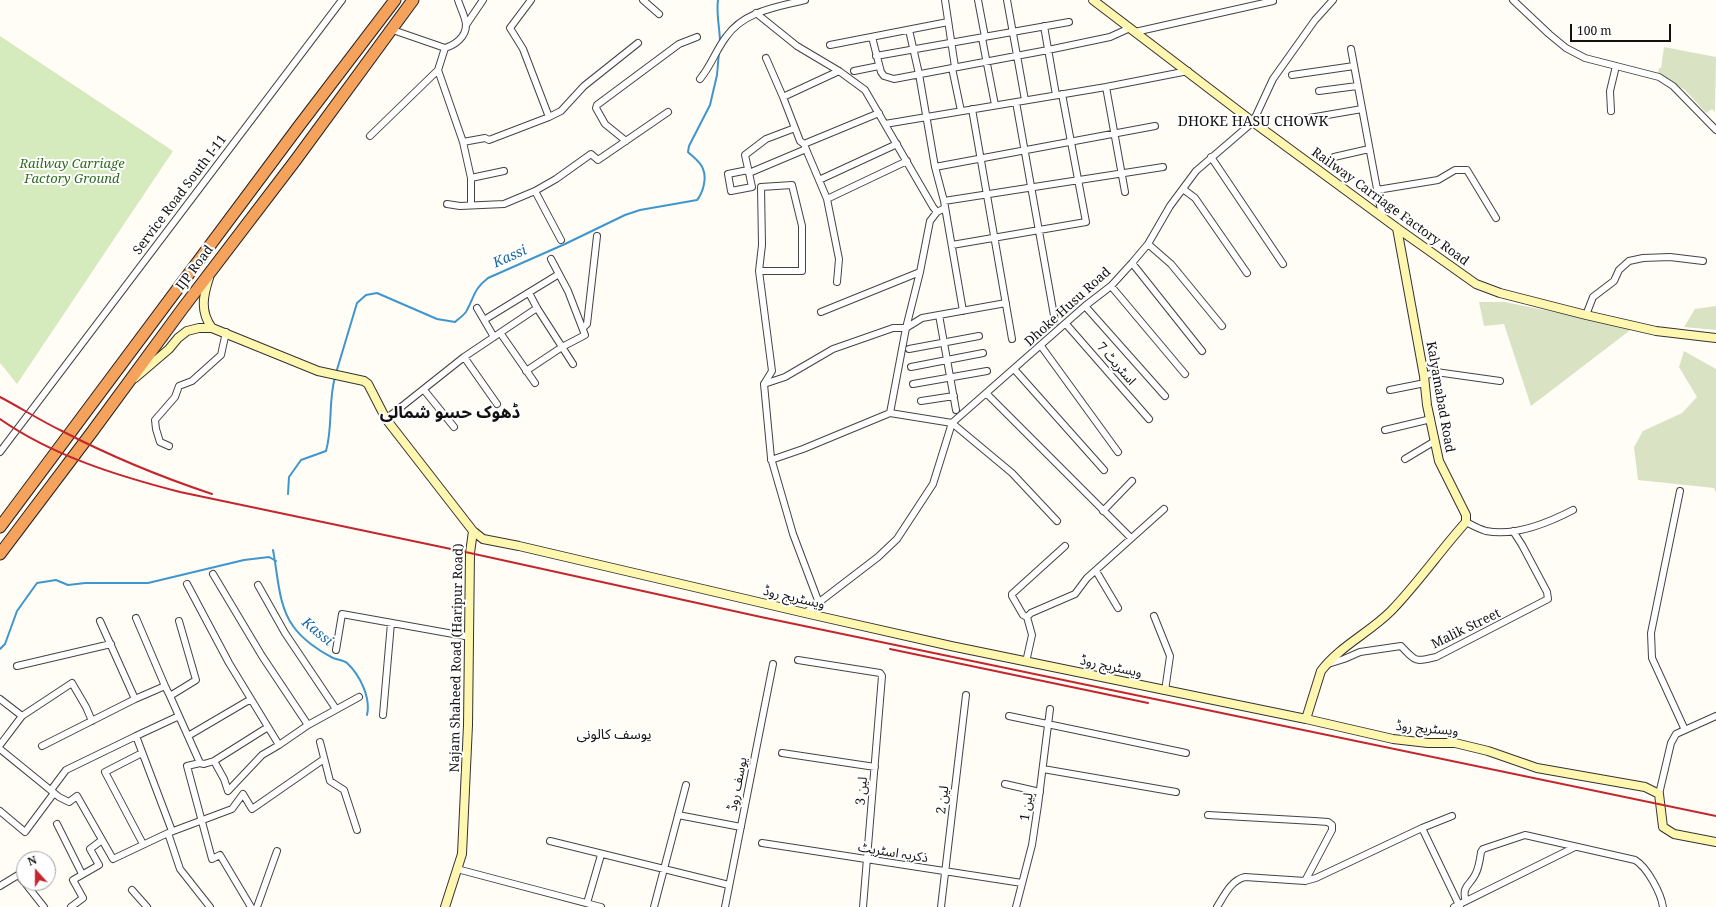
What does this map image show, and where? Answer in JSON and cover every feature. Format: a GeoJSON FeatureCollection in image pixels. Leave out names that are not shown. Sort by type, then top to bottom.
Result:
{"type":"FeatureCollection","features":[{"type":"Feature","properties":{"kind":"highway","name":"IJP Road"},"geometry":{"type":"LineString","coordinates":[[0,527],[299,126],[395,0]]}},
{"type":"Feature","properties":{"kind":"highway","name":"IJP Road"},"geometry":{"type":"LineString","coordinates":[[0,554],[218,260],[277,186],[413,0]]}},
{"type":"Feature","properties":{"kind":"highway"},"geometry":{"type":"LineString","coordinates":[[299,126],[312,137]]}},
{"type":"Feature","properties":{"kind":"main road","name":"Railway Carriage Factory Road"},"geometry":{"type":"LineString","coordinates":[[1093,0],[1253,122],[1476,284],[1500,293],[1656,331],[1716,338]]}},
{"type":"Feature","properties":{"kind":"main road","name":"Kalyamabad Road"},"geometry":{"type":"LineString","coordinates":[[1397,228],[1439,461],[1466,515],[1466,522]]}},
{"type":"Feature","properties":{"kind":"main road"},"geometry":{"type":"LineString","coordinates":[[212,328],[204,313],[204,300],[206,286],[218,260]]}},
{"type":"Feature","properties":{"kind":"main road"},"geometry":{"type":"LineString","coordinates":[[127,384],[169,350],[178,338],[187,331],[199,328],[212,328],[226,332]]}},
{"type":"Feature","properties":{"kind":"main road","name":"Najam Shaheed Road (Haripur Road)"},"geometry":{"type":"LineString","coordinates":[[226,332],[317,369],[364,381],[368,384],[386,418],[473,532],[470,553],[468,726],[463,842],[462,854],[444,907]]}},
{"type":"Feature","properties":{"kind":"main road"},"geometry":{"type":"LineString","coordinates":[[1306,719],[1321,671],[1326,664],[1341,649],[1363,635],[1390,612],[1419,582],[1466,522]]}},
{"type":"Feature","properties":{"kind":"main road","name":"ویسٹریج روڈ"},"geometry":{"type":"LineString","coordinates":[[473,532],[483,539],[1026,662],[1306,719],[1393,739],[1428,743],[1455,743],[1488,751],[1537,768],[1645,787],[1659,794]]}},
{"type":"Feature","properties":{"kind":"main road"},"geometry":{"type":"LineString","coordinates":[[1659,794],[1663,827],[1674,834],[1716,842]]}},
{"type":"Feature","properties":{"kind":"street","name":"Service Road South I-11"},"geometry":{"type":"LineString","coordinates":[[0,452],[342,0]]}},
{"type":"Feature","properties":{"kind":"street"},"geometry":{"type":"LineString","coordinates":[[458,0],[466,25]]}},
{"type":"Feature","properties":{"kind":"street"},"geometry":{"type":"LineString","coordinates":[[390,30],[445,48],[454,45],[464,35],[466,25],[483,0]]}},
{"type":"Feature","properties":{"kind":"street"},"geometry":{"type":"LineString","coordinates":[[531,0],[510,28],[523,49],[548,114]]}},
{"type":"Feature","properties":{"kind":"street"},"geometry":{"type":"LineString","coordinates":[[643,0],[659,14]]}},
{"type":"Feature","properties":{"kind":"street"},"geometry":{"type":"LineString","coordinates":[[700,79],[711,64],[725,38],[734,27],[756,12],[805,0]]}},
{"type":"Feature","properties":{"kind":"street"},"geometry":{"type":"LineString","coordinates":[[944,0],[961,111]]}},
{"type":"Feature","properties":{"kind":"street"},"geometry":{"type":"LineString","coordinates":[[978,0],[986,62],[995,105]]}},
{"type":"Feature","properties":{"kind":"street"},"geometry":{"type":"LineString","coordinates":[[1007,0],[1026,100]]}},
{"type":"Feature","properties":{"kind":"street","name":"Dhoke Husu Road"},"geometry":{"type":"LineString","coordinates":[[952,423],[987,394],[1085,306],[1111,286],[1132,263],[1148,244],[1170,206],[1196,171],[1253,122],[1273,79],[1315,20],[1333,0]]}},
{"type":"Feature","properties":{"kind":"street"},"geometry":{"type":"LineString","coordinates":[[1514,0],[1549,34],[1566,48],[1585,58],[1659,77],[1673,86],[1716,130]]}},
{"type":"Feature","properties":{"kind":"street"},"geometry":{"type":"LineString","coordinates":[[872,37],[879,66],[884,76],[889,78],[954,68],[1048,50],[1110,37],[1132,30],[1273,1]]}},
{"type":"Feature","properties":{"kind":"street"},"geometry":{"type":"LineString","coordinates":[[756,12],[797,46],[839,71],[865,90],[937,212]]}},
{"type":"Feature","properties":{"kind":"street"},"geometry":{"type":"LineString","coordinates":[[830,45],[948,22]]}},
{"type":"Feature","properties":{"kind":"street"},"geometry":{"type":"LineString","coordinates":[[876,56],[1069,22]]}},
{"type":"Feature","properties":{"kind":"street"},"geometry":{"type":"LineString","coordinates":[[952,245],[1086,222],[1071,142],[1048,50],[1044,26]]}},
{"type":"Feature","properties":{"kind":"street"},"geometry":{"type":"LineString","coordinates":[[909,30],[919,74],[935,166],[944,202],[963,311]]}},
{"type":"Feature","properties":{"kind":"street"},"geometry":{"type":"LineString","coordinates":[[626,140],[605,124],[596,108],[597,105],[680,44],[697,37]]}},
{"type":"Feature","properties":{"kind":"street"},"geometry":{"type":"LineString","coordinates":[[463,142],[485,138],[489,140],[548,114],[561,111],[584,86],[638,43]]}},
{"type":"Feature","properties":{"kind":"street"},"geometry":{"type":"LineString","coordinates":[[370,136],[438,70],[445,48]]}},
{"type":"Feature","properties":{"kind":"street"},"geometry":{"type":"LineString","coordinates":[[1351,49],[1382,216]]}},
{"type":"Feature","properties":{"kind":"street"},"geometry":{"type":"LineString","coordinates":[[766,58],[800,141],[805,146],[827,199],[839,259],[837,282]]}},
{"type":"Feature","properties":{"kind":"street"},"geometry":{"type":"LineString","coordinates":[[854,71],[879,66]]}},
{"type":"Feature","properties":{"kind":"street"},"geometry":{"type":"LineString","coordinates":[[1292,76],[1354,66]]}},
{"type":"Feature","properties":{"kind":"street"},"geometry":{"type":"LineString","coordinates":[[1611,111],[1610,91],[1616,66]]}},
{"type":"Feature","properties":{"kind":"street"},"geometry":{"type":"LineString","coordinates":[[438,70],[463,142],[471,178],[471,205]]}},
{"type":"Feature","properties":{"kind":"street"},"geometry":{"type":"LineString","coordinates":[[783,97],[839,71]]}},
{"type":"Feature","properties":{"kind":"street"},"geometry":{"type":"LineString","coordinates":[[886,124],[1106,87],[1188,71]]}},
{"type":"Feature","properties":{"kind":"street"},"geometry":{"type":"LineString","coordinates":[[1320,92],[1357,86]]}},
{"type":"Feature","properties":{"kind":"street"},"geometry":{"type":"LineString","coordinates":[[1106,87],[1125,192]]}},
{"type":"Feature","properties":{"kind":"street"},"geometry":{"type":"LineString","coordinates":[[1016,102],[1055,320]]}},
{"type":"Feature","properties":{"kind":"street"},"geometry":{"type":"LineString","coordinates":[[972,109],[1012,339]]}},
{"type":"Feature","properties":{"kind":"street"},"geometry":{"type":"LineString","coordinates":[[1292,121],[1362,109]]}},
{"type":"Feature","properties":{"kind":"street"},"geometry":{"type":"LineString","coordinates":[[447,204],[504,204],[535,191],[556,179],[591,154],[598,160],[668,112]]}},
{"type":"Feature","properties":{"kind":"street"},"geometry":{"type":"LineString","coordinates":[[795,128],[766,139],[745,155],[748,171],[879,113]]}},
{"type":"Feature","properties":{"kind":"street"},"geometry":{"type":"LineString","coordinates":[[935,166],[1155,126]]}},
{"type":"Feature","properties":{"kind":"street"},"geometry":{"type":"LineString","coordinates":[[819,180],[897,144]]}},
{"type":"Feature","properties":{"kind":"street"},"geometry":{"type":"LineString","coordinates":[[1334,157],[1369,150]]}},
{"type":"Feature","properties":{"kind":"street"},"geometry":{"type":"LineString","coordinates":[[1211,157],[1283,264]]}},
{"type":"Feature","properties":{"kind":"street"},"geometry":{"type":"LineString","coordinates":[[827,199],[907,161]]}},
{"type":"Feature","properties":{"kind":"street"},"geometry":{"type":"LineString","coordinates":[[944,202],[1163,167]]}},
{"type":"Feature","properties":{"kind":"street"},"geometry":{"type":"LineString","coordinates":[[1377,190],[1438,180],[1455,170],[1467,170],[1496,218]]}},
{"type":"Feature","properties":{"kind":"street"},"geometry":{"type":"LineString","coordinates":[[471,178],[504,172]]}},
{"type":"Feature","properties":{"kind":"street"},"geometry":{"type":"LineString","coordinates":[[759,271],[802,271],[802,226],[792,185],[761,187],[762,245],[759,271],[772,371],[764,384],[771,460],[793,534],[819,603]]}},
{"type":"Feature","properties":{"kind":"street"},"geometry":{"type":"LineString","coordinates":[[1183,188],[1195,198],[1247,273]]}},
{"type":"Feature","properties":{"kind":"street"},"geometry":{"type":"LineString","coordinates":[[535,191],[561,240]]}},
{"type":"Feature","properties":{"kind":"street"},"geometry":{"type":"LineString","coordinates":[[890,413],[906,328],[920,272],[930,221],[937,212],[945,208]]}},
{"type":"Feature","properties":{"kind":"street"},"geometry":{"type":"LineString","coordinates":[[583,328],[587,324],[597,236]]}},
{"type":"Feature","properties":{"kind":"street"},"geometry":{"type":"LineString","coordinates":[[1148,244],[1171,264],[1222,326]]}},
{"type":"Feature","properties":{"kind":"street"},"geometry":{"type":"LineString","coordinates":[[1586,315],[1593,297],[1614,281],[1619,270],[1629,261],[1643,258],[1670,257],[1703,261]]}},
{"type":"Feature","properties":{"kind":"street"},"geometry":{"type":"LineString","coordinates":[[526,371],[562,347],[585,334],[568,291],[551,259]]}},
{"type":"Feature","properties":{"kind":"street"},"geometry":{"type":"LineString","coordinates":[[1132,263],[1202,351]]}},
{"type":"Feature","properties":{"kind":"street"},"geometry":{"type":"LineString","coordinates":[[821,312],[920,272]]}},
{"type":"Feature","properties":{"kind":"street"},"geometry":{"type":"LineString","coordinates":[[484,320],[559,274]]}},
{"type":"Feature","properties":{"kind":"street"},"geometry":{"type":"LineString","coordinates":[[1111,286],[1184,374]]}},
{"type":"Feature","properties":{"kind":"street"},"geometry":{"type":"LineString","coordinates":[[529,293],[573,364]]}},
{"type":"Feature","properties":{"kind":"street"},"geometry":{"type":"LineString","coordinates":[[764,384],[785,377],[833,349],[893,328],[906,328],[922,318],[1006,303]]}},
{"type":"Feature","properties":{"kind":"street"},"geometry":{"type":"LineString","coordinates":[[1085,306],[1165,396]]}},
{"type":"Feature","properties":{"kind":"street"},"geometry":{"type":"LineString","coordinates":[[477,308],[494,337]]}},
{"type":"Feature","properties":{"kind":"street"},"geometry":{"type":"LineString","coordinates":[[386,418],[424,390],[464,357],[501,334],[537,308]]}},
{"type":"Feature","properties":{"kind":"street"},"geometry":{"type":"LineString","coordinates":[[939,315],[956,410]]}},
{"type":"Feature","properties":{"kind":"street","name":"اسٹریٹ 7"},"geometry":{"type":"LineString","coordinates":[[1066,324],[1149,419]]}},
{"type":"Feature","properties":{"kind":"street"},"geometry":{"type":"LineString","coordinates":[[169,446],[160,442],[155,420],[175,397],[179,386],[192,381],[221,355],[226,332]]}},
{"type":"Feature","properties":{"kind":"street"},"geometry":{"type":"LineString","coordinates":[[501,334],[535,384]]}},
{"type":"Feature","properties":{"kind":"street"},"geometry":{"type":"LineString","coordinates":[[909,349],[979,336]]}},
{"type":"Feature","properties":{"kind":"street"},"geometry":{"type":"LineString","coordinates":[[1041,346],[1118,452]]}},
{"type":"Feature","properties":{"kind":"street"},"geometry":{"type":"LineString","coordinates":[[911,367],[982,353]]}},
{"type":"Feature","properties":{"kind":"street"},"geometry":{"type":"LineString","coordinates":[[464,357],[497,404]]}},
{"type":"Feature","properties":{"kind":"street"},"geometry":{"type":"LineString","coordinates":[[1014,369],[1104,470]]}},
{"type":"Feature","properties":{"kind":"street"},"geometry":{"type":"LineString","coordinates":[[914,384],[987,371]]}},
{"type":"Feature","properties":{"kind":"street"},"geometry":{"type":"LineString","coordinates":[[1390,390],[1424,379],[1436,372],[1500,382]]}},
{"type":"Feature","properties":{"kind":"street"},"geometry":{"type":"LineString","coordinates":[[424,390],[454,427]]}},
{"type":"Feature","properties":{"kind":"street"},"geometry":{"type":"LineString","coordinates":[[987,394],[1131,538]]}},
{"type":"Feature","properties":{"kind":"street"},"geometry":{"type":"LineString","coordinates":[[921,401],[954,396]]}},
{"type":"Feature","properties":{"kind":"street"},"geometry":{"type":"LineString","coordinates":[[771,460],[803,449],[890,413],[952,423],[1012,473],[1056,521]]}},
{"type":"Feature","properties":{"kind":"street"},"geometry":{"type":"LineString","coordinates":[[1385,430],[1431,419]]}},
{"type":"Feature","properties":{"kind":"street"},"geometry":{"type":"LineString","coordinates":[[805,613],[878,557],[897,539],[933,484],[952,423]]}},
{"type":"Feature","properties":{"kind":"street"},"geometry":{"type":"LineString","coordinates":[[1404,459],[1435,441]]}},
{"type":"Feature","properties":{"kind":"street"},"geometry":{"type":"LineString","coordinates":[[1104,511],[1132,481]]}},
{"type":"Feature","properties":{"kind":"street"},"geometry":{"type":"LineString","coordinates":[[1680,491],[1651,633],[1652,658],[1685,730]]}},
{"type":"Feature","properties":{"kind":"street"},"geometry":{"type":"LineString","coordinates":[[1027,617],[1030,613],[1075,594],[1087,578],[1164,509]]}},
{"type":"Feature","properties":{"kind":"street"},"geometry":{"type":"LineString","coordinates":[[1466,522],[1484,530],[1496,532],[1513,531],[1551,522],[1573,510]]}},
{"type":"Feature","properties":{"kind":"street","name":"Malik Street"},"geometry":{"type":"LineString","coordinates":[[1326,664],[1344,660],[1360,652],[1401,646],[1413,659],[1418,661],[1436,657],[1548,599],[1547,592],[1513,531]]}},
{"type":"Feature","properties":{"kind":"street"},"geometry":{"type":"LineString","coordinates":[[1026,662],[1032,635],[1027,617],[1023,615],[1012,594],[1065,546]]}},
{"type":"Feature","properties":{"kind":"street"},"geometry":{"type":"LineString","coordinates":[[1096,571],[1118,608]]}},
{"type":"Feature","properties":{"kind":"street"},"geometry":{"type":"LineString","coordinates":[[213,574],[262,656],[308,725]]}},
{"type":"Feature","properties":{"kind":"street"},"geometry":{"type":"LineString","coordinates":[[187,584],[229,663],[279,745]]}},
{"type":"Feature","properties":{"kind":"street"},"geometry":{"type":"LineString","coordinates":[[258,585],[285,633],[336,709]]}},
{"type":"Feature","properties":{"kind":"street"},"geometry":{"type":"LineString","coordinates":[[336,650],[342,614],[470,637]]}},
{"type":"Feature","properties":{"kind":"street"},"geometry":{"type":"LineString","coordinates":[[1154,616],[1170,656],[1165,691]]}},
{"type":"Feature","properties":{"kind":"street"},"geometry":{"type":"LineString","coordinates":[[136,618],[200,763]]}},
{"type":"Feature","properties":{"kind":"street"},"geometry":{"type":"LineString","coordinates":[[100,621],[135,699]]}},
{"type":"Feature","properties":{"kind":"street"},"geometry":{"type":"LineString","coordinates":[[170,696],[196,680],[179,621]]}},
{"type":"Feature","properties":{"kind":"street"},"geometry":{"type":"LineString","coordinates":[[383,715],[391,623]]}},
{"type":"Feature","properties":{"kind":"street"},"geometry":{"type":"LineString","coordinates":[[17,666],[110,644]]}},
{"type":"Feature","properties":{"kind":"street","name":"لین 3"},"geometry":{"type":"LineString","coordinates":[[798,660],[880,673],[882,676],[863,907]]}},
{"type":"Feature","properties":{"kind":"street","name":"یوسف روڈ"},"geometry":{"type":"LineString","coordinates":[[725,907],[773,664]]}},
{"type":"Feature","properties":{"kind":"street"},"geometry":{"type":"LineString","coordinates":[[0,745],[22,716],[72,683],[86,707],[92,721]]}},
{"type":"Feature","properties":{"kind":"street"},"geometry":{"type":"LineString","coordinates":[[42,746],[135,699],[165,686]]}},
{"type":"Feature","properties":{"kind":"street","name":"لین 2"},"geometry":{"type":"LineString","coordinates":[[941,907],[966,695]]}},
{"type":"Feature","properties":{"kind":"street"},"geometry":{"type":"LineString","coordinates":[[214,760],[224,779],[228,791],[262,755],[308,725],[359,697]]}},
{"type":"Feature","properties":{"kind":"street"},"geometry":{"type":"LineString","coordinates":[[0,699],[22,716]]}},
{"type":"Feature","properties":{"kind":"street"},"geometry":{"type":"LineString","coordinates":[[188,736],[251,699]]}},
{"type":"Feature","properties":{"kind":"street","name":"لین 1"},"geometry":{"type":"LineString","coordinates":[[1016,907],[1032,845],[1050,709]]}},
{"type":"Feature","properties":{"kind":"street"},"geometry":{"type":"LineString","coordinates":[[0,811],[25,832],[66,770],[179,716]]}},
{"type":"Feature","properties":{"kind":"street"},"geometry":{"type":"LineString","coordinates":[[1009,716],[1186,753]]}},
{"type":"Feature","properties":{"kind":"street"},"geometry":{"type":"LineString","coordinates":[[1659,794],[1671,743],[1676,734],[1716,716]]}},
{"type":"Feature","properties":{"kind":"street"},"geometry":{"type":"LineString","coordinates":[[251,907],[220,855],[212,859],[187,766],[200,763],[204,764],[214,760],[268,726]]}},
{"type":"Feature","properties":{"kind":"street"},"geometry":{"type":"LineString","coordinates":[[136,736],[170,832],[180,869],[210,907]]}},
{"type":"Feature","properties":{"kind":"street"},"geometry":{"type":"LineString","coordinates":[[320,742],[330,781],[344,790],[357,830]]}},
{"type":"Feature","properties":{"kind":"street"},"geometry":{"type":"LineString","coordinates":[[0,749],[69,802],[77,796],[113,859],[170,832],[232,810],[243,794],[252,809],[324,759]]}},
{"type":"Feature","properties":{"kind":"street"},"geometry":{"type":"LineString","coordinates":[[142,753],[105,772],[143,844]]}},
{"type":"Feature","properties":{"kind":"street"},"geometry":{"type":"LineString","coordinates":[[782,753],[875,768]]}},
{"type":"Feature","properties":{"kind":"street"},"geometry":{"type":"LineString","coordinates":[[1043,769],[1176,792]]}},
{"type":"Feature","properties":{"kind":"street"},"geometry":{"type":"LineString","coordinates":[[1005,784],[1040,792]]}},
{"type":"Feature","properties":{"kind":"street"},"geometry":{"type":"LineString","coordinates":[[654,907],[686,785]]}},
{"type":"Feature","properties":{"kind":"street"},"geometry":{"type":"LineString","coordinates":[[678,815],[741,827]]}},
{"type":"Feature","properties":{"kind":"street"},"geometry":{"type":"LineString","coordinates":[[1208,815],[1328,822],[1332,825],[1332,830],[1305,881]]}},
{"type":"Feature","properties":{"kind":"street"},"geometry":{"type":"LineString","coordinates":[[1217,907],[1238,878],[1245,876],[1305,881],[1316,878],[1422,828],[1452,816]]}},
{"type":"Feature","properties":{"kind":"street"},"geometry":{"type":"LineString","coordinates":[[57,824],[82,874]]}},
{"type":"Feature","properties":{"kind":"street"},"geometry":{"type":"LineString","coordinates":[[1422,828],[1458,906],[1575,847]]}},
{"type":"Feature","properties":{"kind":"street"},"geometry":{"type":"LineString","coordinates":[[1466,901],[1464,895],[1467,884],[1475,875],[1483,849],[1525,835],[1635,860],[1641,864],[1650,876],[1663,907]]}},
{"type":"Feature","properties":{"kind":"street"},"geometry":{"type":"LineString","coordinates":[[71,907],[83,898],[73,880],[99,865],[90,849],[102,840]]}},
{"type":"Feature","properties":{"kind":"street"},"geometry":{"type":"LineString","coordinates":[[550,840],[601,855],[730,885]]}},
{"type":"Feature","properties":{"kind":"street","name":"ذکریہ اسٹریٹ"},"geometry":{"type":"LineString","coordinates":[[762,843],[1022,884]]}},
{"type":"Feature","properties":{"kind":"street"},"geometry":{"type":"LineString","coordinates":[[257,907],[277,851]]}},
{"type":"Feature","properties":{"kind":"street"},"geometry":{"type":"LineString","coordinates":[[587,903],[601,855]]}},
{"type":"Feature","properties":{"kind":"street"},"geometry":{"type":"LineString","coordinates":[[457,869],[602,907]]}},
{"type":"Feature","properties":{"kind":"street"},"geometry":{"type":"LineString","coordinates":[[0,886],[16,875]]}},
{"type":"Feature","properties":{"kind":"street"},"geometry":{"type":"LineString","coordinates":[[132,890],[147,907]]}},
{"type":"Feature","properties":{"kind":"street"},"geometry":{"type":"LineString","coordinates":[[32,891],[44,907]]}},
{"type":"Feature","properties":{"kind":"green space","name":"Railway Carriage Factory Ground"},"geometry":{"type":"Polygon","coordinates":[[[0,36],[173,151],[17,384],[0,363],[0,36]]]}},
{"type":"Feature","properties":{"kind":"green space"},"geometry":{"type":"Polygon","coordinates":[[[1664,47],[1716,57],[1715,112],[1712,109],[1706,113],[1685,90],[1658,73],[1659,68],[1661,68],[1664,47]]]}},
{"type":"Feature","properties":{"kind":"green space"},"geometry":{"type":"Polygon","coordinates":[[[1479,302],[1505,302],[1633,328],[1531,406],[1504,324],[1484,326],[1479,302]]]}},
{"type":"Feature","properties":{"kind":"green space"},"geometry":{"type":"Polygon","coordinates":[[[1716,306],[1716,330],[1684,327],[1695,309],[1716,306]]]}},
{"type":"Feature","properties":{"kind":"green space"},"geometry":{"type":"Polygon","coordinates":[[[1684,351],[1716,369],[1716,493],[1714,488],[1638,480],[1634,447],[1643,431],[1682,413],[1697,397],[1679,367],[1684,351]]]}},
{"type":"Feature","properties":{"kind":"waterway","name":"Kassi"},"geometry":{"type":"LineString","coordinates":[[718,0],[717,11],[720,43]]}},
{"type":"Feature","properties":{"kind":"waterway","name":"Kassi"},"geometry":{"type":"LineString","coordinates":[[336,373],[357,303],[366,295],[377,293],[437,319],[455,322],[466,312],[475,292],[488,278],[565,244],[625,215],[640,210],[697,200],[704,185],[705,177],[701,164],[688,152],[689,146],[710,105],[717,75],[719,52]]}},
{"type":"Feature","properties":{"kind":"waterway","name":"Kassi"},"geometry":{"type":"LineString","coordinates":[[288,494],[289,477],[301,460],[326,451],[335,377]]}},
{"type":"Feature","properties":{"kind":"waterway","name":"Kassi"},"geometry":{"type":"LineString","coordinates":[[273,550],[279,590],[288,618],[301,636],[311,644],[333,658],[346,662],[352,668],[360,680],[366,694],[368,708],[367,715]]}},
{"type":"Feature","properties":{"kind":"waterway"},"geometry":{"type":"LineString","coordinates":[[0,649],[5,644],[17,611],[37,583],[56,580],[68,585],[85,583],[148,583],[244,560],[269,557],[276,561]]}},
{"type":"Feature","properties":{"kind":"railway"},"geometry":{"type":"LineString","coordinates":[[0,397],[54,427],[99,449],[155,473],[212,494]]}},
{"type":"Feature","properties":{"kind":"railway"},"geometry":{"type":"LineString","coordinates":[[0,419],[20,432],[64,454],[110,472],[180,492],[470,553],[761,617],[1716,816]]}},
{"type":"Feature","properties":{"kind":"railway"},"geometry":{"type":"LineString","coordinates":[[890,649],[1148,703]]}},
{"type":"Feature","properties":{"kind":"district","name":"DHOKE HASU CHOWK"},"geometry":{"type":"Point","coordinates":[1253,122]}},
{"type":"Feature","properties":{"kind":"district","name":"ڈھوک حسو شمالی"},"geometry":{"type":"Point","coordinates":[450,413]}},
{"type":"Feature","properties":{"kind":"district","name":"یوسف کالونی"},"geometry":{"type":"Point","coordinates":[614,735]}}]}
